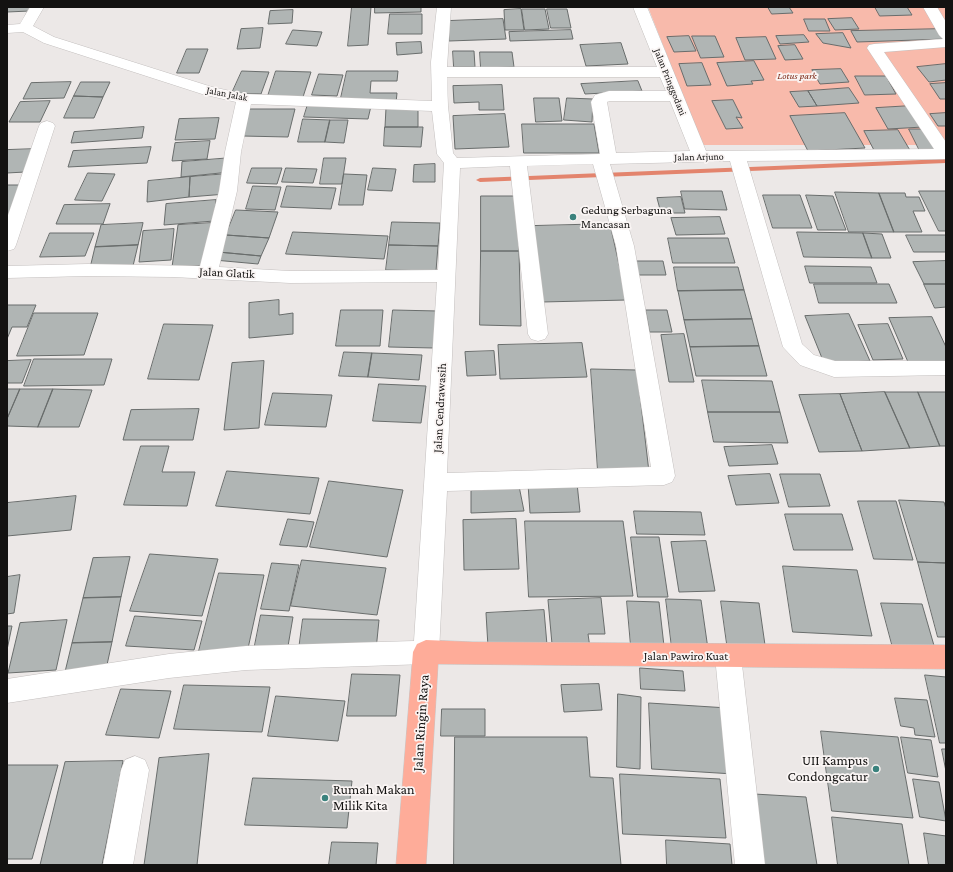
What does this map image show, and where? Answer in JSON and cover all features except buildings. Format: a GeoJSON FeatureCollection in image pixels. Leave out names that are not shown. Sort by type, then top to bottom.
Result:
{"type":"FeatureCollection","features":[{"type":"Feature","properties":{"kind":"main road","name":"Jalan Pawiro Kuat"},"geometry":{"type":"LineString","coordinates":[[426,652],[473,654],[946,657]]}},
{"type":"Feature","properties":{"kind":"main road","name":"Jalan Ringin Raya"},"geometry":{"type":"LineString","coordinates":[[411,865],[426,652]]}},
{"type":"Feature","properties":{"kind":"street"},"geometry":{"type":"LineString","coordinates":[[7,29],[25,28],[36,7]]}},
{"type":"Feature","properties":{"kind":"street"},"geometry":{"type":"LineString","coordinates":[[444,7],[439,62],[440,106],[445,154],[452,163]]}},
{"type":"Feature","properties":{"kind":"street","name":"Jalan Pringgodani"},"geometry":{"type":"LineString","coordinates":[[640,7],[700,156]]}},
{"type":"Feature","properties":{"kind":"street"},"geometry":{"type":"LineString","coordinates":[[930,7],[946,35]]}},
{"type":"Feature","properties":{"kind":"street","name":"Jalan Jalak"},"geometry":{"type":"LineString","coordinates":[[25,28],[49,40],[208,91],[244,99],[440,106]]}},
{"type":"Feature","properties":{"kind":"street"},"geometry":{"type":"LineString","coordinates":[[946,42],[874,47],[946,154]]}},
{"type":"Feature","properties":{"kind":"street"},"geometry":{"type":"LineString","coordinates":[[440,72],[667,72]]}},
{"type":"Feature","properties":{"kind":"street"},"geometry":{"type":"LineString","coordinates":[[436,482],[664,476],[625,246],[605,159],[598,102],[601,98],[609,96],[676,96]]}},
{"type":"Feature","properties":{"kind":"street"},"geometry":{"type":"LineString","coordinates":[[208,272],[228,191],[233,152],[244,99]]}},
{"type":"Feature","properties":{"kind":"street"},"geometry":{"type":"LineString","coordinates":[[7,245],[47,126]]}},
{"type":"Feature","properties":{"kind":"street","name":"Jalan Arjuno"},"geometry":{"type":"LineString","coordinates":[[452,163],[700,156],[738,163],[946,154]]}},
{"type":"Feature","properties":{"kind":"street"},"geometry":{"type":"LineString","coordinates":[[518,162],[538,334]]}},
{"type":"Feature","properties":{"kind":"street","name":"Jalan Cendrawasih"},"geometry":{"type":"LineString","coordinates":[[426,652],[452,163]]}},
{"type":"Feature","properties":{"kind":"street"},"geometry":{"type":"LineString","coordinates":[[738,163],[793,347],[808,360],[834,369],[946,368]]}},
{"type":"Feature","properties":{"kind":"street","name":"Jalan Glatik"},"geometry":{"type":"LineString","coordinates":[[7,272],[88,270],[208,272],[290,277],[447,276]]}},
{"type":"Feature","properties":{"kind":"street"},"geometry":{"type":"LineString","coordinates":[[7,692],[169,666],[246,658],[426,652]]}},
{"type":"Feature","properties":{"kind":"street"},"geometry":{"type":"LineString","coordinates":[[728,656],[750,865]]}},
{"type":"Feature","properties":{"kind":"street"},"geometry":{"type":"LineString","coordinates":[[118,865],[135,770]]}},
{"type":"Feature","properties":{"kind":"green space","name":"Lotus park"},"geometry":{"type":"Polygon","coordinates":[[[648,7],[946,7],[946,145],[702,145],[648,7]]]}},
{"type":"Feature","properties":{"kind":"waterway"},"geometry":{"type":"LineString","coordinates":[[480,180],[946,161]]}},
{"type":"Feature","properties":{"kind":"place","name":"Gedung Serbaguna Mancasan"},"geometry":{"type":"Point","coordinates":[573,217]}},
{"type":"Feature","properties":{"kind":"place","name":"UII Kampus Condongcatur"},"geometry":{"type":"Point","coordinates":[876,769]}},
{"type":"Feature","properties":{"kind":"place","name":"Rumah Makan Milik Kita"},"geometry":{"type":"Point","coordinates":[325,798]}}]}
